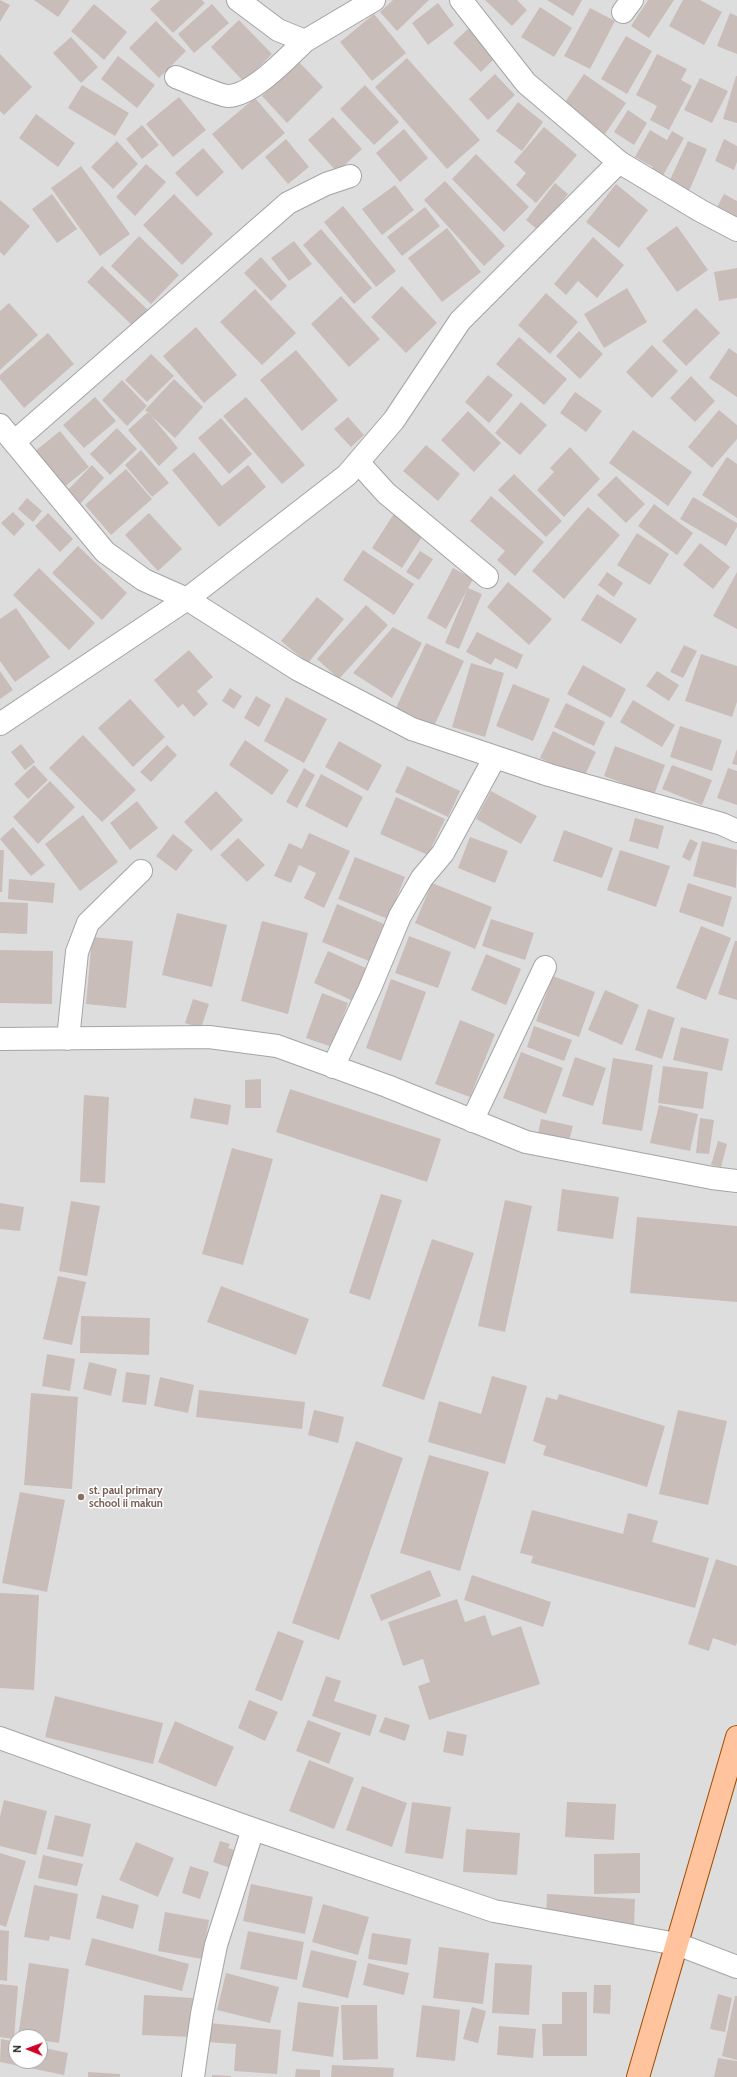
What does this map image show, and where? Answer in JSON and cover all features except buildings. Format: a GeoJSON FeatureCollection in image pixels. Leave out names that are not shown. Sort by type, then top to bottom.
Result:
{"type":"FeatureCollection","features":[{"type":"Feature","properties":{"kind":"main road"},"geometry":{"type":"LineString","coordinates":[[638,2077],[735,1748]]}},
{"type":"Feature","properties":{"kind":"street"},"geometry":{"type":"LineString","coordinates":[[238,0],[278,30],[305,41]]}},
{"type":"Feature","properties":{"kind":"street"},"geometry":{"type":"LineString","coordinates":[[176,77],[228,96],[245,91],[268,75],[305,41],[374,0]]}},
{"type":"Feature","properties":{"kind":"street"},"geometry":{"type":"LineString","coordinates":[[461,0],[526,83],[619,162],[701,211],[737,230]]}},
{"type":"Feature","properties":{"kind":"street"},"geometry":{"type":"LineString","coordinates":[[0,724],[187,599],[347,475],[394,420],[460,321],[619,162]]}},
{"type":"Feature","properties":{"kind":"street"},"geometry":{"type":"LineString","coordinates":[[14,442],[288,203],[326,184],[350,176]]}},
{"type":"Feature","properties":{"kind":"street"},"geometry":{"type":"LineString","coordinates":[[0,425],[105,552],[144,580],[187,599],[297,669],[412,729],[549,775],[722,824],[737,831]]}},
{"type":"Feature","properties":{"kind":"street"},"geometry":{"type":"LineString","coordinates":[[358,462],[386,493],[487,577]]}},
{"type":"Feature","properties":{"kind":"street"},"geometry":{"type":"LineString","coordinates":[[333,1066],[370,988],[400,916],[422,878],[443,853],[495,757]]}},
{"type":"Feature","properties":{"kind":"street"},"geometry":{"type":"LineString","coordinates":[[68,1039],[77,952],[88,923],[140,871]]}},
{"type":"Feature","properties":{"kind":"street"},"geometry":{"type":"LineString","coordinates":[[472,1121],[545,967]]}},
{"type":"Feature","properties":{"kind":"street"},"geometry":{"type":"LineString","coordinates":[[0,1040],[209,1037],[277,1046],[333,1066],[526,1142],[712,1178],[737,1181]]}},
{"type":"Feature","properties":{"kind":"street"},"geometry":{"type":"LineString","coordinates":[[0,1738],[253,1829],[494,1911],[677,1944],[737,1967]]}},
{"type":"Feature","properties":{"kind":"street"},"geometry":{"type":"LineString","coordinates":[[193,2077],[202,2014],[216,1945],[253,1829]]}},
{"type":"Feature","properties":{"kind":"shaded area"},"geometry":{"type":"Polygon","coordinates":[[[0,0],[737,0],[737,2077],[0,2077],[0,0]]]}},
{"type":"Feature","properties":{"kind":"place","name":"st. paul primary school ii makun"},"geometry":{"type":"Point","coordinates":[81,1497]}}]}
